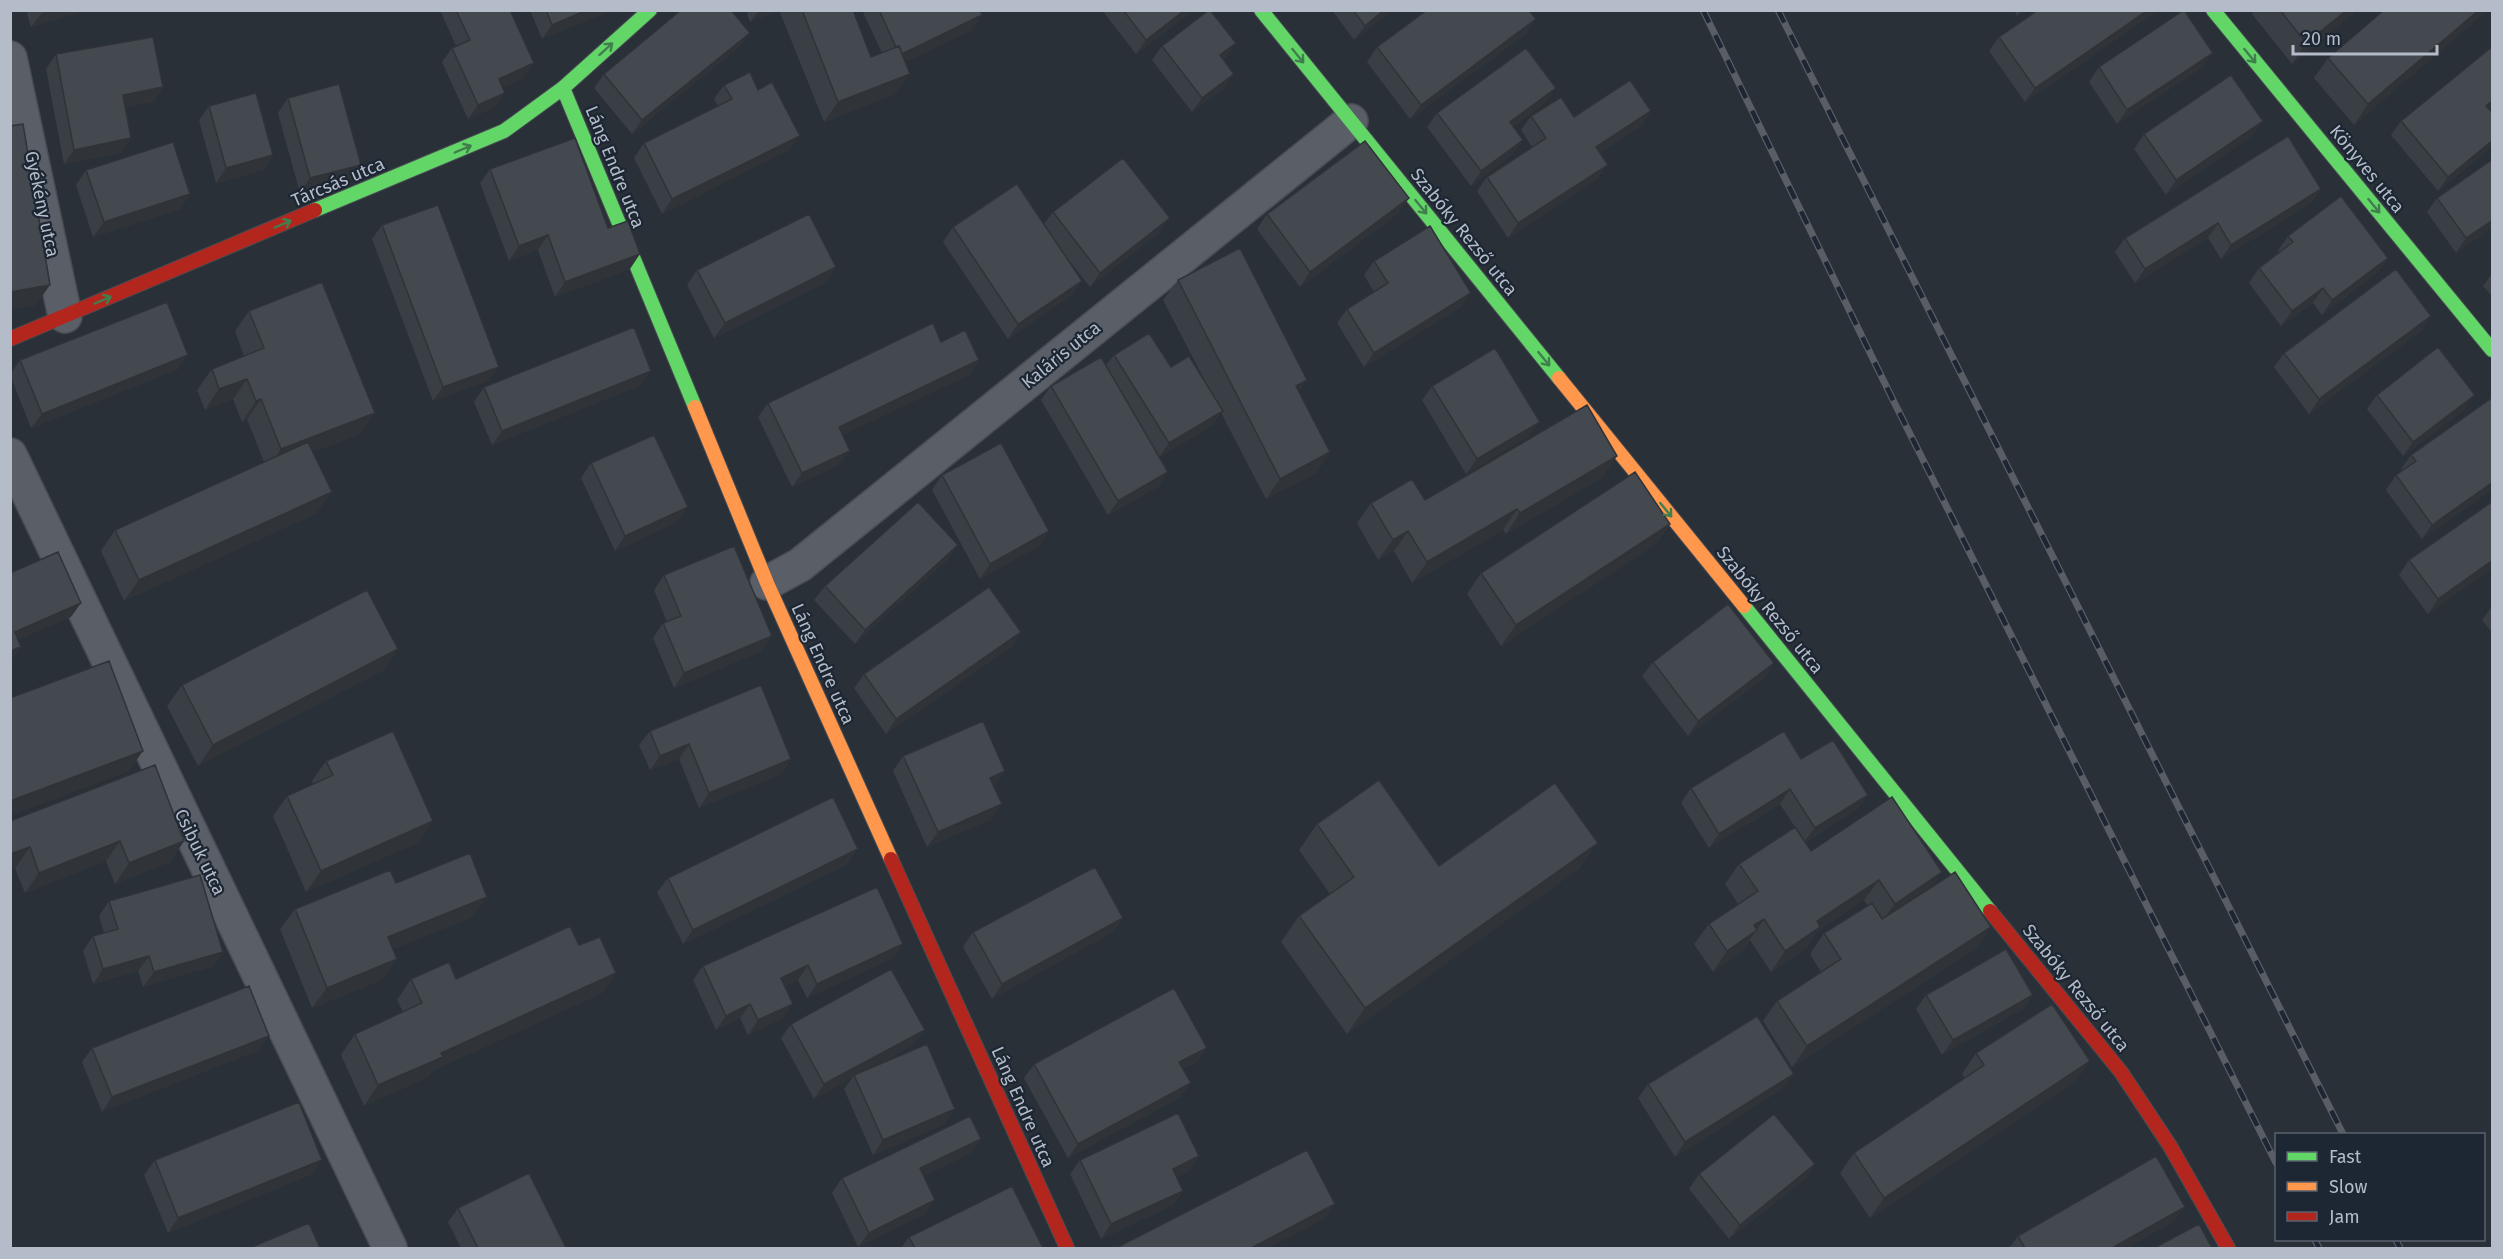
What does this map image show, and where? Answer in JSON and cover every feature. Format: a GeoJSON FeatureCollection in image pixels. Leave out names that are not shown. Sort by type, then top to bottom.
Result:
{"type":"FeatureCollection","features":[{"type":"Feature","properties":{"kind":"street","name":"Tárcsás utca"},"geometry":{"type":"LineString","coordinates":[[10,339],[504,131],[563,88],[650,10]]}},
{"type":"Feature","properties":{"kind":"street","name":"Szabóky Rezső utca"},"geometry":{"type":"LineString","coordinates":[[1261,10],[2121,1072],[2170,1146],[2228,1248]]}},
{"type":"Feature","properties":{"kind":"street","name":"Könyves utca"},"geometry":{"type":"LineString","coordinates":[[2213,10],[2493,350]]}},
{"type":"Feature","properties":{"kind":"street","name":"Gyékény utca"},"geometry":{"type":"LineString","coordinates":[[10,57],[65,316]]}},
{"type":"Feature","properties":{"kind":"street","name":"Láng Endre utca"},"geometry":{"type":"LineString","coordinates":[[563,88],[767,584],[1067,1248]]}},
{"type":"Feature","properties":{"kind":"street","name":"Kaláris utca"},"geometry":{"type":"LineString","coordinates":[[767,584],[800,565],[1351,121]]}},
{"type":"Feature","properties":{"kind":"street","name":"Csibuk utca"},"geometry":{"type":"LineString","coordinates":[[10,455],[390,1248]]}},
{"type":"Feature","properties":{"kind":"building"},"geometry":{"type":"Polygon","coordinates":[[[456,10],[510,10],[534,63],[499,79],[505,93],[478,105],[452,48],[470,40],[456,10]]]}},
{"type":"Feature","properties":{"kind":"building"},"geometry":{"type":"Polygon","coordinates":[[[546,10],[587,10],[552,25],[546,10]]]}},
{"type":"Feature","properties":{"kind":"building"},"geometry":{"type":"Polygon","coordinates":[[[681,10],[731,10],[750,33],[642,120],[604,74],[681,10]]]}},
{"type":"Feature","properties":{"kind":"building"},"geometry":{"type":"Polygon","coordinates":[[[802,10],[853,10],[871,57],[899,46],[910,74],[838,102],[802,10]]]}},
{"type":"Feature","properties":{"kind":"building"},"geometry":{"type":"Polygon","coordinates":[[[879,10],[980,10],[982,15],[902,54],[899,46],[896,47],[879,10]]]}},
{"type":"Feature","properties":{"kind":"building"},"geometry":{"type":"Polygon","coordinates":[[[1123,10],[1185,10],[1146,40],[1123,10]]]}},
{"type":"Feature","properties":{"kind":"building"},"geometry":{"type":"Polygon","coordinates":[[[1209,10],[1236,43],[1220,55],[1234,74],[1202,98],[1162,46],[1209,10]]]}},
{"type":"Feature","properties":{"kind":"building"},"geometry":{"type":"Polygon","coordinates":[[[1353,10],[1384,10],[1365,26],[1353,10]]]}},
{"type":"Feature","properties":{"kind":"building"},"geometry":{"type":"Polygon","coordinates":[[[1427,10],[1529,10],[1536,19],[1421,105],[1377,47],[1427,10]]]}},
{"type":"Feature","properties":{"kind":"building"},"geometry":{"type":"Polygon","coordinates":[[[2038,10],[2148,10],[2035,88],[1999,37],[2038,10]]]}},
{"type":"Feature","properties":{"kind":"building"},"geometry":{"type":"Polygon","coordinates":[[[2184,10],[2213,53],[2127,110],[2099,67],[2184,10]]]}},
{"type":"Feature","properties":{"kind":"building"},"geometry":{"type":"Polygon","coordinates":[[[2280,10],[2347,10],[2306,43],[2280,10]]]}},
{"type":"Feature","properties":{"kind":"building"},"geometry":{"type":"Polygon","coordinates":[[[2384,10],[2479,10],[2368,104],[2328,58],[2384,10]]]}},
{"type":"Feature","properties":{"kind":"building"},"geometry":{"type":"Polygon","coordinates":[[[153,37],[163,87],[123,95],[131,138],[74,150],[56,54],[153,37]]]}},
{"type":"Feature","properties":{"kind":"building"},"geometry":{"type":"Polygon","coordinates":[[[2493,46],[2493,100],[2486,106],[2493,113],[2493,140],[2448,177],[2401,121],[2493,46]]]}},
{"type":"Feature","properties":{"kind":"building"},"geometry":{"type":"Polygon","coordinates":[[[1526,48],[1556,88],[1510,122],[1523,140],[1481,171],[1437,113],[1526,48]]]}},
{"type":"Feature","properties":{"kind":"building"},"geometry":{"type":"Polygon","coordinates":[[[750,72],[758,90],[772,82],[800,136],[672,199],[644,143],[732,99],[724,85],[750,72]]]}},
{"type":"Feature","properties":{"kind":"building"},"geometry":{"type":"Polygon","coordinates":[[[2231,75],[2263,121],[2176,180],[2144,134],[2231,75]]]}},
{"type":"Feature","properties":{"kind":"building"},"geometry":{"type":"Polygon","coordinates":[[[1630,80],[1651,111],[1596,147],[1608,165],[1518,223],[1487,177],[1546,138],[1531,116],[1561,97],[1574,117],[1630,80]]]}},
{"type":"Feature","properties":{"kind":"building"},"geometry":{"type":"Polygon","coordinates":[[[339,84],[361,165],[310,178],[288,98],[339,84]]]}},
{"type":"Feature","properties":{"kind":"building"},"geometry":{"type":"Polygon","coordinates":[[[256,93],[273,155],[226,168],[209,106],[256,93]]]}},
{"type":"Feature","properties":{"kind":"building"},"geometry":{"type":"Polygon","coordinates":[[[23,124],[50,285],[10,292],[10,126],[23,124]]]}},
{"type":"Feature","properties":{"kind":"building"},"geometry":{"type":"Polygon","coordinates":[[[2288,136],[2321,189],[2231,245],[2218,223],[2145,269],[2125,238],[2288,136]]]}},
{"type":"Feature","properties":{"kind":"building"},"geometry":{"type":"Polygon","coordinates":[[[575,138],[608,228],[628,221],[640,254],[565,282],[548,235],[519,246],[490,169],[575,138]]]}},
{"type":"Feature","properties":{"kind":"building"},"geometry":{"type":"Polygon","coordinates":[[[1365,141],[1409,198],[1310,272],[1267,214],[1365,141]]]}},
{"type":"Feature","properties":{"kind":"building"},"geometry":{"type":"Polygon","coordinates":[[[173,142],[190,194],[104,222],[86,170],[173,142]]]}},
{"type":"Feature","properties":{"kind":"building"},"geometry":{"type":"Polygon","coordinates":[[[1123,158],[1170,218],[1100,273],[1053,212],[1123,158]]]}},
{"type":"Feature","properties":{"kind":"building"},"geometry":{"type":"Polygon","coordinates":[[[2493,159],[2493,220],[2466,238],[2437,198],[2493,159]]]}},
{"type":"Feature","properties":{"kind":"building"},"geometry":{"type":"Polygon","coordinates":[[[1017,184],[1082,281],[1018,324],[953,227],[1017,184]]]}},
{"type":"Feature","properties":{"kind":"building"},"geometry":{"type":"Polygon","coordinates":[[[2341,196],[2388,258],[2332,300],[2323,288],[2292,311],[2259,268],[2293,242],[2288,236],[2341,196]]]}},
{"type":"Feature","properties":{"kind":"building"},"geometry":{"type":"Polygon","coordinates":[[[438,205],[499,367],[443,387],[382,225],[438,205]]]}},
{"type":"Feature","properties":{"kind":"building"},"geometry":{"type":"Polygon","coordinates":[[[809,214],[836,267],[725,323],[697,270],[809,214]]]}},
{"type":"Feature","properties":{"kind":"building"},"geometry":{"type":"Polygon","coordinates":[[[1430,226],[1471,293],[1374,353],[1347,309],[1388,283],[1374,261],[1430,226]]]}},
{"type":"Feature","properties":{"kind":"building"},"geometry":{"type":"Polygon","coordinates":[[[1240,248],[1307,380],[1296,386],[1330,452],[1280,479],[1178,280],[1240,248]]]}},
{"type":"Feature","properties":{"kind":"building"},"geometry":{"type":"Polygon","coordinates":[[[2396,269],[2431,316],[2319,399],[2284,353],[2396,269]]]}},
{"type":"Feature","properties":{"kind":"building"},"geometry":{"type":"Polygon","coordinates":[[[322,282],[375,413],[281,449],[261,399],[256,401],[247,379],[219,389],[212,369],[264,348],[249,311],[322,282]]]}},
{"type":"Feature","properties":{"kind":"building"},"geometry":{"type":"Polygon","coordinates":[[[167,302],[188,355],[42,414],[20,360],[167,302]]]}},
{"type":"Feature","properties":{"kind":"building"},"geometry":{"type":"Polygon","coordinates":[[[933,323],[941,342],[965,330],[979,360],[839,427],[850,451],[802,473],[768,403],[933,323]]]}},
{"type":"Feature","properties":{"kind":"building"},"geometry":{"type":"Polygon","coordinates":[[[634,327],[651,371],[502,431],[484,387],[634,327]]]}},
{"type":"Feature","properties":{"kind":"building"},"geometry":{"type":"Polygon","coordinates":[[[1149,333],[1171,367],[1189,356],[1223,411],[1169,443],[1114,355],[1149,333]]]}},
{"type":"Feature","properties":{"kind":"building"},"geometry":{"type":"Polygon","coordinates":[[[2438,347],[2475,395],[2413,442],[2377,395],[2438,347]]]}},
{"type":"Feature","properties":{"kind":"building"},"geometry":{"type":"Polygon","coordinates":[[[1495,348],[1540,422],[1477,459],[1432,386],[1495,348]]]}},
{"type":"Feature","properties":{"kind":"building"},"geometry":{"type":"Polygon","coordinates":[[[1101,357],[1168,472],[1118,501],[1051,386],[1101,357]]]}},
{"type":"Feature","properties":{"kind":"building"},"geometry":{"type":"Polygon","coordinates":[[[2493,397],[2493,482],[2432,525],[2396,475],[2416,461],[2411,455],[2493,397]]]}},
{"type":"Feature","properties":{"kind":"building"},"geometry":{"type":"Polygon","coordinates":[[[1587,405],[1617,456],[1520,513],[1517,509],[1427,562],[1408,531],[1393,540],[1371,503],[1412,479],[1425,500],[1587,405]]]}},
{"type":"Feature","properties":{"kind":"building"},"geometry":{"type":"Polygon","coordinates":[[[654,435],[688,507],[625,536],[591,463],[654,435]]]}},
{"type":"Feature","properties":{"kind":"building"},"geometry":{"type":"Polygon","coordinates":[[[308,442],[332,492],[139,580],[115,530],[308,442]]]}},
{"type":"Feature","properties":{"kind":"building"},"geometry":{"type":"Polygon","coordinates":[[[1001,443],[1049,531],[990,564],[942,475],[1001,443]]]}},
{"type":"Feature","properties":{"kind":"building"},"geometry":{"type":"Polygon","coordinates":[[[1635,472],[1670,524],[1516,625],[1481,573],[1635,472]]]}},
{"type":"Feature","properties":{"kind":"building"},"geometry":{"type":"Polygon","coordinates":[[[2493,501],[2493,560],[2438,599],[2409,560],[2493,501]]]}},
{"type":"Feature","properties":{"kind":"building"},"geometry":{"type":"Polygon","coordinates":[[[918,502],[958,545],[865,630],[825,586],[918,502]]]}},
{"type":"Feature","properties":{"kind":"building"},"geometry":{"type":"Polygon","coordinates":[[[734,546],[772,636],[684,673],[663,623],[681,616],[664,575],[734,546]]]}},
{"type":"Feature","properties":{"kind":"building"},"geometry":{"type":"Polygon","coordinates":[[[58,552],[81,603],[15,632],[21,647],[10,651],[10,573],[58,552]]]}},
{"type":"Feature","properties":{"kind":"building"},"geometry":{"type":"Polygon","coordinates":[[[989,587],[1021,632],[896,719],[864,674],[989,587]]]}},
{"type":"Feature","properties":{"kind":"building"},"geometry":{"type":"Polygon","coordinates":[[[367,590],[398,649],[213,745],[182,685],[367,590]]]}},
{"type":"Feature","properties":{"kind":"building"},"geometry":{"type":"Polygon","coordinates":[[[1728,604],[1774,663],[1698,721],[1653,662],[1728,604]]]}},
{"type":"Feature","properties":{"kind":"building"},"geometry":{"type":"Polygon","coordinates":[[[109,661],[143,751],[10,801],[10,698],[109,661]]]}},
{"type":"Feature","properties":{"kind":"building"},"geometry":{"type":"Polygon","coordinates":[[[761,685],[791,759],[709,793],[689,744],[660,756],[650,731],[761,685]]]}},
{"type":"Feature","properties":{"kind":"building"},"geometry":{"type":"Polygon","coordinates":[[[983,721],[1005,771],[990,778],[1002,804],[938,832],[903,756],[983,721]]]}},
{"type":"Feature","properties":{"kind":"building"},"geometry":{"type":"Polygon","coordinates":[[[393,731],[433,821],[321,871],[287,796],[333,775],[326,761],[393,731]]]}},
{"type":"Feature","properties":{"kind":"building"},"geometry":{"type":"Polygon","coordinates":[[[1784,731],[1801,759],[1833,740],[1868,795],[1815,828],[1790,789],[1719,834],[1691,788],[1784,731]]]}},
{"type":"Feature","properties":{"kind":"building"},"geometry":{"type":"Polygon","coordinates":[[[155,765],[184,841],[129,863],[120,841],[39,873],[30,847],[10,854],[10,821],[155,765]]]}},
{"type":"Feature","properties":{"kind":"building"},"geometry":{"type":"Polygon","coordinates":[[[1379,780],[1439,866],[1555,783],[1598,843],[1365,1008],[1299,916],[1354,877],[1317,824],[1379,780]]]}},
{"type":"Feature","properties":{"kind":"building"},"geometry":{"type":"Polygon","coordinates":[[[833,797],[858,849],[693,930],[668,878],[833,797]]]}},
{"type":"Feature","properties":{"kind":"building"},"geometry":{"type":"Polygon","coordinates":[[[1892,797],[1942,872],[1895,904],[1879,880],[1817,921],[1820,927],[1785,951],[1764,919],[1754,925],[1757,930],[1727,951],[1709,924],[1758,891],[1739,864],[1795,827],[1811,851],[1892,797]]]}},
{"type":"Feature","properties":{"kind":"building"},"geometry":{"type":"Polygon","coordinates":[[[470,853],[487,897],[388,937],[397,959],[327,988],[295,909],[390,870],[396,883],[470,853]]]}},
{"type":"Feature","properties":{"kind":"building"},"geometry":{"type":"Polygon","coordinates":[[[1095,867],[1123,918],[1002,984],[973,932],[1095,867]]]}},
{"type":"Feature","properties":{"kind":"building"},"geometry":{"type":"Polygon","coordinates":[[[1955,872],[1991,927],[1807,1046],[1777,1001],[1841,959],[1824,933],[1872,903],[1882,919],[1955,872]]]}},
{"type":"Feature","properties":{"kind":"building"},"geometry":{"type":"Polygon","coordinates":[[[200,875],[223,952],[154,972],[149,956],[103,969],[93,936],[118,929],[109,901],[200,875]]]}},
{"type":"Feature","properties":{"kind":"building"},"geometry":{"type":"Polygon","coordinates":[[[877,887],[903,944],[817,984],[808,965],[781,978],[793,1004],[758,1020],[750,1004],[726,1016],[703,966],[877,887]]]}},
{"type":"Feature","properties":{"kind":"building"},"geometry":{"type":"Polygon","coordinates":[[[570,926],[579,945],[600,937],[616,973],[441,1053],[443,1057],[378,1085],[355,1034],[422,1003],[411,979],[449,962],[456,979],[570,926]]]}},
{"type":"Feature","properties":{"kind":"building"},"geometry":{"type":"Polygon","coordinates":[[[2006,949],[2033,995],[1953,1040],[1926,995],[2006,949]]]}},
{"type":"Feature","properties":{"kind":"building"},"geometry":{"type":"Polygon","coordinates":[[[891,969],[925,1030],[824,1084],[791,1024],[891,969]]]}},
{"type":"Feature","properties":{"kind":"building"},"geometry":{"type":"Polygon","coordinates":[[[249,986],[269,1036],[112,1097],[92,1048],[249,986]]]}},
{"type":"Feature","properties":{"kind":"building"},"geometry":{"type":"Polygon","coordinates":[[[1174,988],[1207,1048],[1179,1062],[1191,1083],[1078,1144],[1034,1064],[1174,988]]]}},
{"type":"Feature","properties":{"kind":"building"},"geometry":{"type":"Polygon","coordinates":[[[2052,1004],[2090,1061],[1884,1198],[1854,1153],[1984,1065],[1976,1053],[2052,1004]]]}},
{"type":"Feature","properties":{"kind":"building"},"geometry":{"type":"Polygon","coordinates":[[[1757,1016],[1794,1074],[1685,1142],[1648,1084],[1757,1016]]]}},
{"type":"Feature","properties":{"kind":"building"},"geometry":{"type":"Polygon","coordinates":[[[927,1044],[955,1109],[883,1140],[854,1075],[927,1044]]]}},
{"type":"Feature","properties":{"kind":"building"},"geometry":{"type":"Polygon","coordinates":[[[299,1102],[322,1160],[178,1218],[155,1160],[299,1102]]]}},
{"type":"Feature","properties":{"kind":"building"},"geometry":{"type":"Polygon","coordinates":[[[1178,1113],[1199,1156],[1173,1169],[1183,1191],[1111,1224],[1080,1160],[1178,1113]]]}},
{"type":"Feature","properties":{"kind":"building"},"geometry":{"type":"Polygon","coordinates":[[[1774,1114],[1815,1164],[1740,1225],[1699,1174],[1774,1114]]]}},
{"type":"Feature","properties":{"kind":"building"},"geometry":{"type":"Polygon","coordinates":[[[970,1116],[981,1139],[920,1168],[935,1200],[869,1233],[842,1178],[970,1116]]]}},
{"type":"Feature","properties":{"kind":"building"},"geometry":{"type":"Polygon","coordinates":[[[1307,1150],[1335,1204],[1251,1248],[1116,1248],[1307,1150]]]}},
{"type":"Feature","properties":{"kind":"building"},"geometry":{"type":"Polygon","coordinates":[[[2156,1156],[2185,1207],[2112,1248],[2025,1248],[2018,1236],[2156,1156]]]}},
{"type":"Feature","properties":{"kind":"building"},"geometry":{"type":"Polygon","coordinates":[[[529,1173],[566,1248],[478,1248],[458,1208],[529,1173]]]}},
{"type":"Feature","properties":{"kind":"building"},"geometry":{"type":"Polygon","coordinates":[[[1012,1186],[1043,1248],[915,1248],[909,1237],[1012,1186]]]}},
{"type":"Feature","properties":{"kind":"building"},"geometry":{"type":"Polygon","coordinates":[[[309,1223],[320,1248],[250,1248],[309,1223]]]}},
{"type":"Feature","properties":{"kind":"building"},"geometry":{"type":"Polygon","coordinates":[[[2199,1224],[2212,1248],[2154,1248],[2199,1224]]]}},
{"type":"Feature","properties":{"kind":"railway"},"geometry":{"type":"LineString","coordinates":[[1703,10],[1893,400],[2275,1161]]}},
{"type":"Feature","properties":{"kind":"railway"},"geometry":{"type":"LineString","coordinates":[[1778,10],[2342,1133]]}},
{"type":"Feature","properties":{"kind":"railway"},"geometry":{"type":"LineString","coordinates":[[2316,1241],[2319,1248]]}},
{"type":"Feature","properties":{"kind":"railway"},"geometry":{"type":"LineString","coordinates":[[2396,1241],[2400,1248]]}},
{"type":"Feature","properties":{"kind":"traffic: fast"},"geometry":{"type":"LineString","coordinates":[[315,210],[504,131],[563,88],[650,10]]}},
{"type":"Feature","properties":{"kind":"traffic: fast"},"geometry":{"type":"LineString","coordinates":[[1261,10],[1559,378]]}},
{"type":"Feature","properties":{"kind":"traffic: fast"},"geometry":{"type":"LineString","coordinates":[[2213,10],[2492,350]]}},
{"type":"Feature","properties":{"kind":"traffic: fast"},"geometry":{"type":"LineString","coordinates":[[563,88],[695,407]]}},
{"type":"Feature","properties":{"kind":"traffic: fast"},"geometry":{"type":"LineString","coordinates":[[1744,606],[1990,911]]}},
{"type":"Feature","properties":{"kind":"traffic: slow"},"geometry":{"type":"LineString","coordinates":[[1559,378],[1744,606]]}},
{"type":"Feature","properties":{"kind":"traffic: slow"},"geometry":{"type":"LineString","coordinates":[[695,407],[767,583],[891,859]]}},
{"type":"Feature","properties":{"kind":"traffic: jam"},"geometry":{"type":"LineString","coordinates":[[10,339],[315,210]]}},
{"type":"Feature","properties":{"kind":"traffic: jam"},"geometry":{"type":"LineString","coordinates":[[891,859],[1067,1248]]}},
{"type":"Feature","properties":{"kind":"traffic: jam"},"geometry":{"type":"LineString","coordinates":[[1990,911],[2121,1072],[2170,1146],[2228,1248]]}}]}
